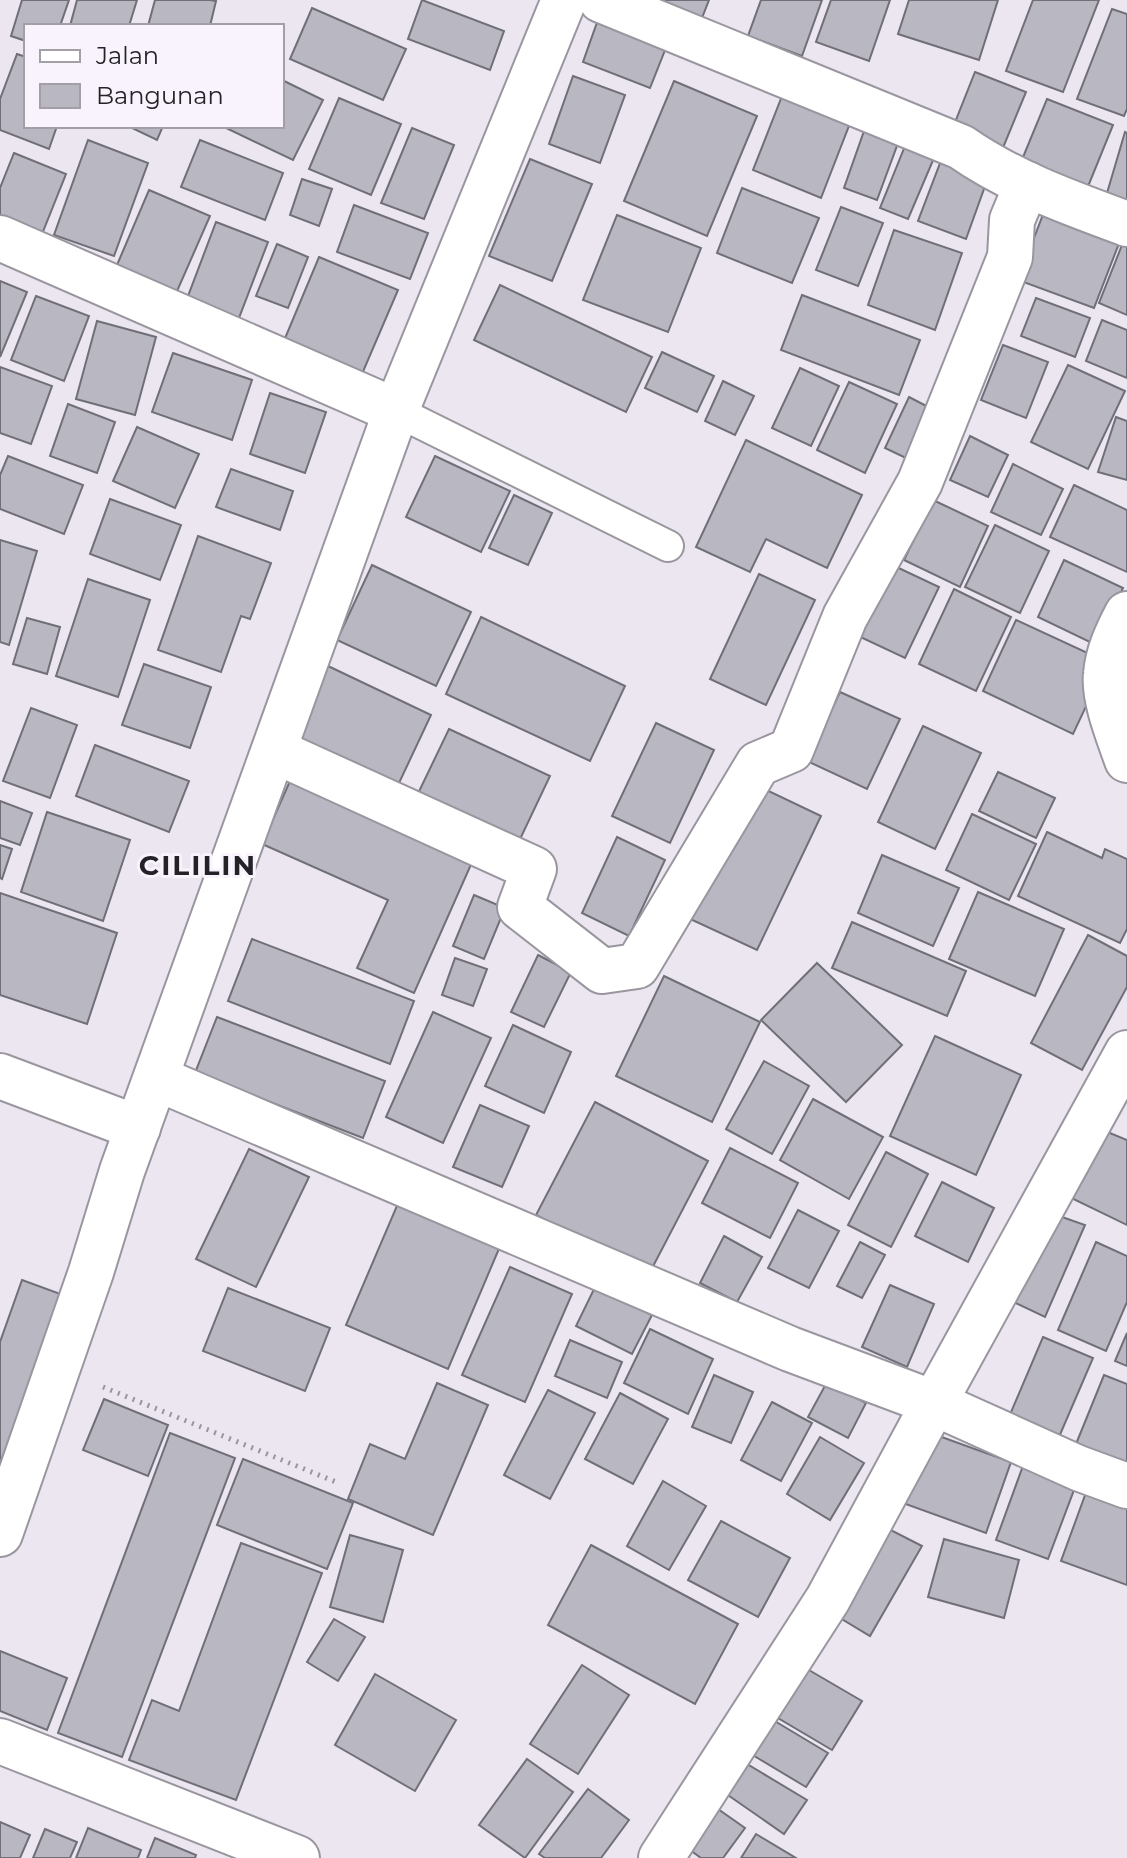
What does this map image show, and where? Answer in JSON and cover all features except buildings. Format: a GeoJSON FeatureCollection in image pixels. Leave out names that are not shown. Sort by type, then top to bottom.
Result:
{"type":"FeatureCollection","features":[{"type":"Feature","properties":{"kind":"street"},"geometry":{"type":"LineString","coordinates":[[0,1534],[91,1272],[122,1171],[396,411],[564,0]]}},
{"type":"Feature","properties":{"kind":"street"},"geometry":{"type":"LineString","coordinates":[[601,0],[961,147],[1027,184],[1127,224]]}},
{"type":"Feature","properties":{"kind":"street"},"geometry":{"type":"LineString","coordinates":[[275,751],[534,869],[520,907],[602,971],[637,966],[758,764],[791,750],[845,617],[920,482],[1010,257],[1012,220],[1027,184]]}},
{"type":"Feature","properties":{"kind":"street"},"geometry":{"type":"LineString","coordinates":[[0,238],[396,411]]}},
{"type":"Feature","properties":{"kind":"street"},"geometry":{"type":"LineString","coordinates":[[1127,614],[1113,642],[1105,676],[1111,709],[1127,760]]}},
{"type":"Feature","properties":{"kind":"street"},"geometry":{"type":"LineString","coordinates":[[661,1858],[828,1599],[1127,1053]]}},
{"type":"Feature","properties":{"kind":"street"},"geometry":{"type":"LineString","coordinates":[[0,1076],[138,1128]]}},
{"type":"Feature","properties":{"kind":"street"},"geometry":{"type":"LineString","coordinates":[[156,1078],[790,1349],[934,1403],[1078,1468],[1127,1486]]}},
{"type":"Feature","properties":{"kind":"street"},"geometry":{"type":"LineString","coordinates":[[0,1741],[297,1858]]}},
{"type":"Feature","properties":{"kind":"lane"},"geometry":{"type":"LineString","coordinates":[[396,411],[668,546]]}},
{"type":"Feature","properties":{"kind":"path"},"geometry":{"type":"LineString","coordinates":[[57,1369],[336,1482]]}},
{"type":"Feature","properties":{"kind":"district","name":"CILILIN"},"geometry":{"type":"Point","coordinates":[198,865]}}]}
